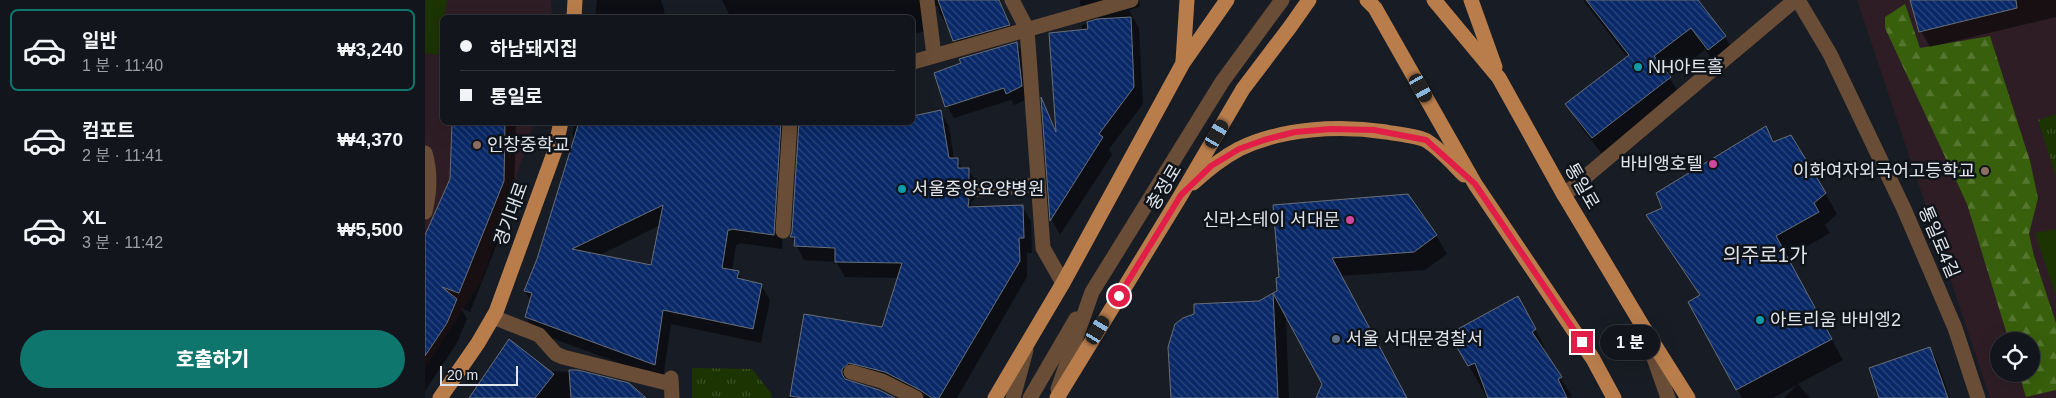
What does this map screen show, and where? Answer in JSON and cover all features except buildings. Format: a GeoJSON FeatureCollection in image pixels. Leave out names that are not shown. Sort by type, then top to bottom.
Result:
{"type":"FeatureCollection","features":[{"type":"Feature","properties":{"kind":"main road"},"geometry":{"type":"LineString","coordinates":[[574,15],[575,0]]}},
{"type":"Feature","properties":{"kind":"main road"},"geometry":{"type":"LineString","coordinates":[[1183,63],[1187,0]]}},
{"type":"Feature","properties":{"kind":"main road"},"geometry":{"type":"LineString","coordinates":[[995,398],[1063,283],[1183,63],[1227,0]]}},
{"type":"Feature","properties":{"kind":"main road","name":"충정로"},"geometry":{"type":"LineString","coordinates":[[1056,398],[1181,195],[1243,89],[1291,27],[1309,0]]}},
{"type":"Feature","properties":{"kind":"main road"},"geometry":{"type":"LineString","coordinates":[[1367,0],[1375,8],[1475,184],[1593,359],[1614,398]]}},
{"type":"Feature","properties":{"kind":"main road","name":"통일로"},"geometry":{"type":"LineString","coordinates":[[1434,0],[1499,78],[1564,195],[1642,325],[1689,398]]}},
{"type":"Feature","properties":{"kind":"main road"},"geometry":{"type":"LineString","coordinates":[[1471,0],[1499,78]]}},
{"type":"Feature","properties":{"kind":"main road","name":"경기대로"},"geometry":{"type":"LineString","coordinates":[[440,398],[478,343],[493,317],[554,153],[560,125]]}},
{"type":"Feature","properties":{"kind":"main road"},"geometry":{"type":"LineString","coordinates":[[1181,195],[1211,166],[1239,149],[1295,132],[1331,129],[1374,130],[1426,140],[1475,184]]}},
{"type":"Feature","properties":{"kind":"street"},"geometry":{"type":"LineString","coordinates":[[927,0],[934,55]]}},
{"type":"Feature","properties":{"kind":"street"},"geometry":{"type":"LineString","coordinates":[[1012,0],[1027,29],[1043,248],[1063,283]]}},
{"type":"Feature","properties":{"kind":"street"},"geometry":{"type":"LineString","coordinates":[[915,61],[1131,0]]}},
{"type":"Feature","properties":{"kind":"street"},"geometry":{"type":"LineString","coordinates":[[1030,398],[1092,292],[1222,82],[1282,0]]}},
{"type":"Feature","properties":{"kind":"street"},"geometry":{"type":"LineString","coordinates":[[1564,195],[1797,0]]}},
{"type":"Feature","properties":{"kind":"street","name":"통일로4길"},"geometry":{"type":"LineString","coordinates":[[1797,0],[1830,54],[1904,209],[1955,328],[1978,398]]}},
{"type":"Feature","properties":{"kind":"street"},"geometry":{"type":"LineString","coordinates":[[783,231],[789,125]]}},
{"type":"Feature","properties":{"kind":"street"},"geometry":{"type":"LineString","coordinates":[[425,152],[430,174],[429,197],[425,212]]}},
{"type":"Feature","properties":{"kind":"street"},"geometry":{"type":"LineString","coordinates":[[972,190],[1039,185]]}},
{"type":"Feature","properties":{"kind":"street"},"geometry":{"type":"LineString","coordinates":[[1056,398],[1092,292]]}},
{"type":"Feature","properties":{"kind":"street"},"geometry":{"type":"LineString","coordinates":[[493,317],[539,335],[557,354],[563,357],[672,387]]}},
{"type":"Feature","properties":{"kind":"street"},"geometry":{"type":"LineString","coordinates":[[1642,325],[1668,398]]}},
{"type":"Feature","properties":{"kind":"street"},"geometry":{"type":"LineString","coordinates":[[1013,398],[1029,341]]}},
{"type":"Feature","properties":{"kind":"street"},"geometry":{"type":"LineString","coordinates":[[851,372],[882,381],[915,398]]}},
{"type":"Feature","properties":{"kind":"shaded area"},"geometry":{"type":"Polygon","coordinates":[[[425,0],[551,0],[552,15],[440,15],[440,125],[533,125],[482,280],[425,368],[425,0]]]}},
{"type":"Feature","properties":{"kind":"shaded area","name":"이화여자외국어고등학교"},"geometry":{"type":"Polygon","coordinates":[[[1857,0],[2056,0],[2056,398],[1990,398],[1857,0]]]}},
{"type":"Feature","properties":{"kind":"green space"},"geometry":{"type":"Polygon","coordinates":[[[425,0],[447,0],[444,15],[440,15],[438,55],[425,53],[425,0]]]}},
{"type":"Feature","properties":{"kind":"green space"},"geometry":{"type":"Polygon","coordinates":[[[1905,4],[1920,48],[1990,36],[2030,161],[2038,198],[2029,234],[2034,256],[2056,323],[2056,390],[2026,397],[2021,382],[2040,382],[2040,332],[2006,332],[1967,204],[1885,28],[1885,17],[1905,4]]]}},
{"type":"Feature","properties":{"kind":"green space"},"geometry":{"type":"Polygon","coordinates":[[[2056,114],[2056,177],[2038,120],[2056,114]]]}},
{"type":"Feature","properties":{"kind":"green space"},"geometry":{"type":"Polygon","coordinates":[[[2056,229],[2056,296],[2035,233],[2056,229]]]}},
{"type":"Feature","properties":{"kind":"green space"},"geometry":{"type":"Polygon","coordinates":[[[692,368],[752,369],[771,393],[772,398],[692,398],[692,368]]]}},
{"type":"Feature","properties":{"kind":"place","name":"NH아트홀"},"geometry":{"type":"Point","coordinates":[1638,67]}},
{"type":"Feature","properties":{"kind":"place","name":"인창중학교"},"geometry":{"type":"Point","coordinates":[477,145]}},
{"type":"Feature","properties":{"kind":"place","name":"바비앵호텔"},"geometry":{"type":"Point","coordinates":[1713,164]}},
{"type":"Feature","properties":{"kind":"place","name":"이화여자외국어고등학교"},"geometry":{"type":"Point","coordinates":[1985,171]}},
{"type":"Feature","properties":{"kind":"place","name":"서울중앙요양병원"},"geometry":{"type":"Point","coordinates":[902,189]}},
{"type":"Feature","properties":{"kind":"place","name":"신라스테이 서대문"},"geometry":{"type":"Point","coordinates":[1350,220]}},
{"type":"Feature","properties":{"kind":"place","name":"아트리움 바비엥2"},"geometry":{"type":"Point","coordinates":[1760,320]}},
{"type":"Feature","properties":{"kind":"place","name":"서울 서대문경찰서"},"geometry":{"type":"Point","coordinates":[1336,339]}},
{"type":"Feature","properties":{"kind":"district","name":"의주로1가"},"geometry":{"type":"Point","coordinates":[1765,255]}},
{"type":"Feature","properties":{"kind":"route"},"geometry":{"type":"LineString","coordinates":[[1119,296],[1181,195],[1211,166],[1239,149],[1295,132],[1331,129],[1374,130],[1426,140],[1475,184],[1582,342]]}}]}
